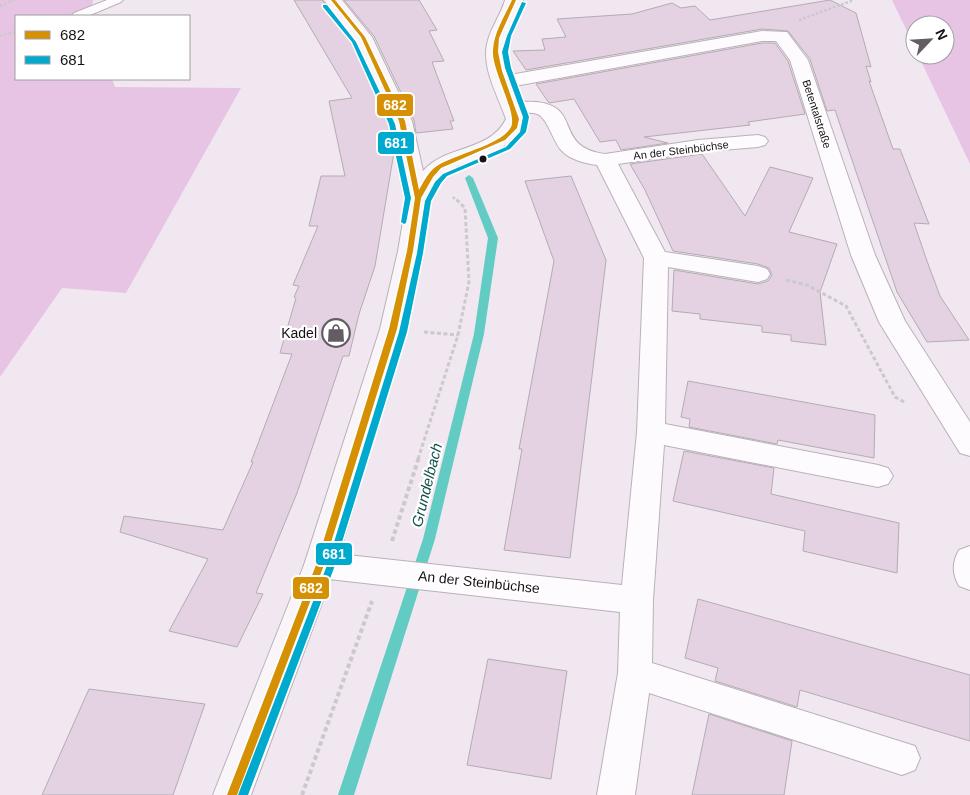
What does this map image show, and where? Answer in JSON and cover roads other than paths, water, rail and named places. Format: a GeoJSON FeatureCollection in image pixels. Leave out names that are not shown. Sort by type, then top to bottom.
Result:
{"type":"FeatureCollection","features":[{"type":"Feature","properties":{"kind":"main road"},"geometry":{"type":"LineString","coordinates":[[333,0],[363,37],[402,121],[406,149],[424,187]]}},
{"type":"Feature","properties":{"kind":"main road"},"geometry":{"type":"LineString","coordinates":[[232,795],[320,565],[394,329],[424,187],[439,167],[492,144],[514,128],[516,119],[504,82],[496,65],[495,54],[496,43],[514,0]]}},
{"type":"Feature","properties":{"kind":"main road"},"geometry":{"type":"LineString","coordinates":[[406,149],[424,155],[456,158]]}},
{"type":"Feature","properties":{"kind":"street","name":"Betentalstraße"},"geometry":{"type":"LineString","coordinates":[[504,82],[762,36],[781,36],[799,60],[863,255],[892,322],[970,445]]}},
{"type":"Feature","properties":{"kind":"street","name":"An der Steinbüchse"},"geometry":{"type":"LineString","coordinates":[[513,108],[544,110],[551,114],[563,138],[575,150],[591,158],[604,160],[698,146],[758,142]]}},
{"type":"Feature","properties":{"kind":"street"},"geometry":{"type":"LineString","coordinates":[[604,160],[656,258],[652,432],[637,600],[635,673],[616,795]]}},
{"type":"Feature","properties":{"kind":"street"},"geometry":{"type":"LineString","coordinates":[[656,258],[758,274]]}},
{"type":"Feature","properties":{"kind":"street"},"geometry":{"type":"LineString","coordinates":[[652,432],[878,476]]}},
{"type":"Feature","properties":{"kind":"street"},"geometry":{"type":"LineString","coordinates":[[970,558],[970,577]]}},
{"type":"Feature","properties":{"kind":"street","name":"An der Steinbüchse"},"geometry":{"type":"LineString","coordinates":[[320,565],[637,600]]}},
{"type":"Feature","properties":{"kind":"street"},"geometry":{"type":"LineString","coordinates":[[635,673],[902,758]]}},
{"type":"Feature","properties":{"kind":"lane"},"geometry":{"type":"LineString","coordinates":[[80,15],[117,0]]}},
{"type":"Feature","properties":{"kind":"waterway","name":"Grundelbach"},"geometry":{"type":"LineString","coordinates":[[346,795],[429,539],[479,334],[493,238],[469,178]]}},
{"type":"Feature","properties":{"kind":"place","name":"Kadel"},"geometry":{"type":"Point","coordinates":[336,333]}}]}
